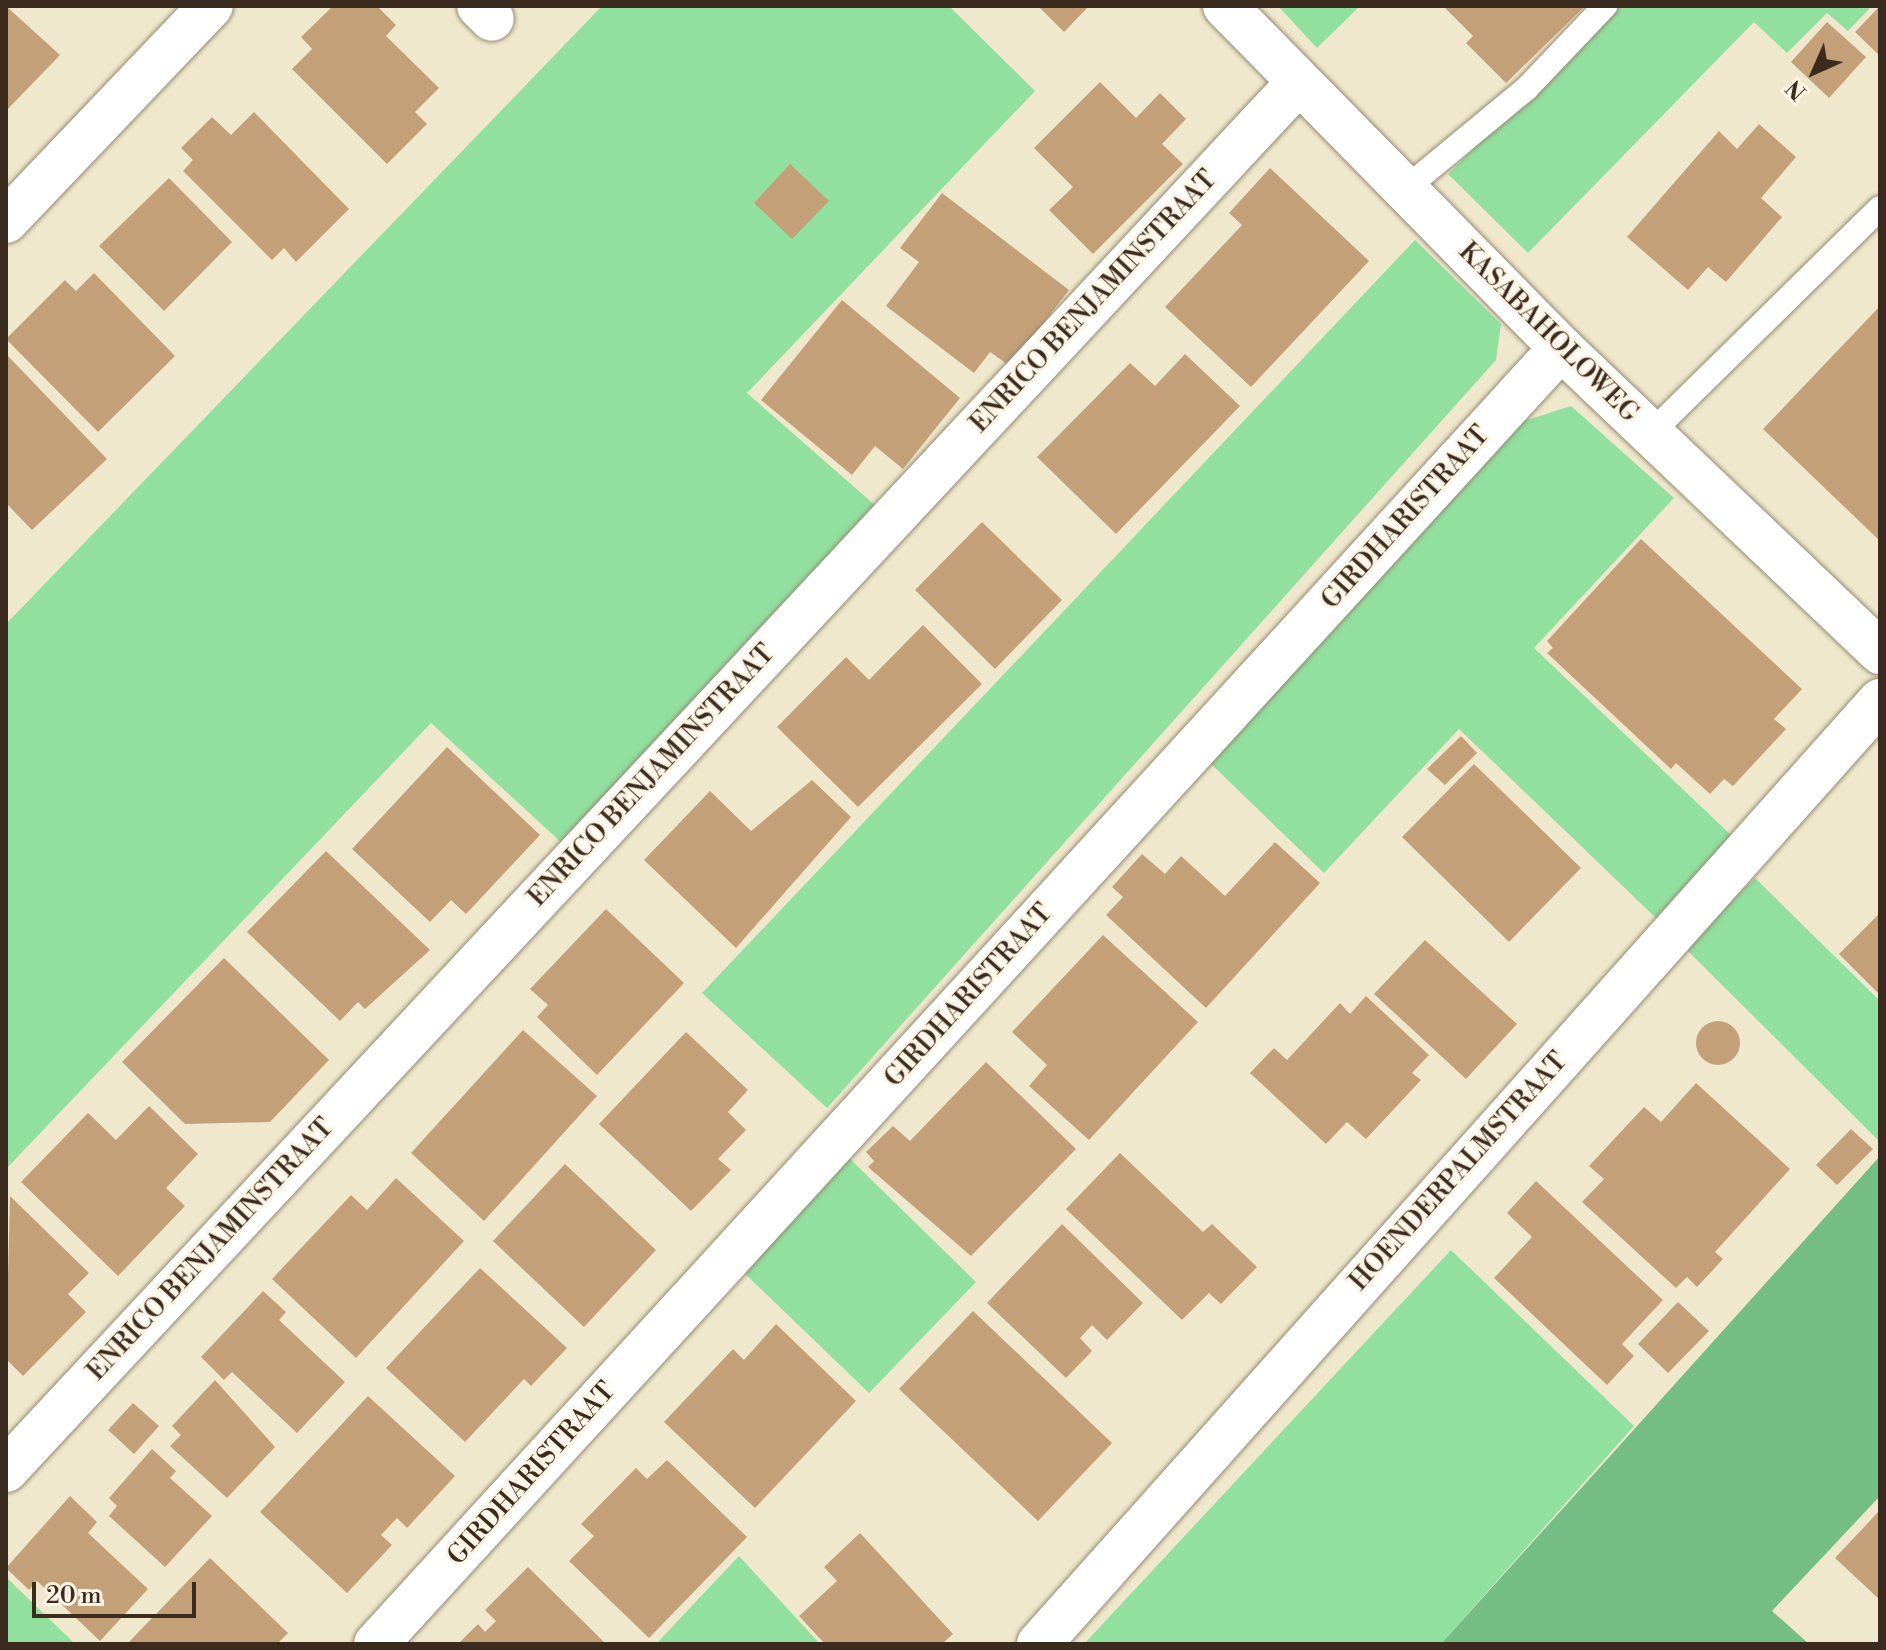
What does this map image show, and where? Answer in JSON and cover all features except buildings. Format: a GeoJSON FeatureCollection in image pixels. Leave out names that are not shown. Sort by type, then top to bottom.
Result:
{"type":"FeatureCollection","features":[{"type":"Feature","properties":{"kind":"street"},"geometry":{"type":"LineString","coordinates":[[6,221],[211,6]]}},
{"type":"Feature","properties":{"kind":"street","name":"KASABAHOLOWEG"},"geometry":{"type":"LineString","coordinates":[[1225,6],[1561,348],[1880,652]]}},
{"type":"Feature","properties":{"kind":"street","name":"ENRICO BENJAMINSTRAAT"},"geometry":{"type":"LineString","coordinates":[[6,1470],[1299,82]]}},
{"type":"Feature","properties":{"kind":"street","name":"GIRDHARISTRAAT"},"geometry":{"type":"LineString","coordinates":[[376,1644],[1561,348]]}},
{"type":"Feature","properties":{"kind":"street","name":"HOENDERPALMSTRAAT"},"geometry":{"type":"LineString","coordinates":[[1039,1644],[1880,701]]}},
{"type":"Feature","properties":{"kind":"lane"},"geometry":{"type":"LineString","coordinates":[[1405,189],[1526,89],[1605,6]]}},
{"type":"Feature","properties":{"kind":"lane"},"geometry":{"type":"LineString","coordinates":[[1650,434],[1880,208]]}},
{"type":"Feature","properties":{"kind":"green space"},"geometry":{"type":"Polygon","coordinates":[[[602,6],[949,6],[1035,91],[747,393],[877,507],[561,842],[431,723],[6,1169],[6,624],[602,6]]]}},
{"type":"Feature","properties":{"kind":"green space"},"geometry":{"type":"Polygon","coordinates":[[[1278,6],[1360,6],[1317,48],[1278,6]]]}},
{"type":"Feature","properties":{"kind":"green space"},"geometry":{"type":"Polygon","coordinates":[[[1617,6],[1872,6],[1848,31],[1827,13],[1787,53],[1754,22],[1528,253],[1448,174],[1617,6]]]}},
{"type":"Feature","properties":{"kind":"green space"},"geometry":{"type":"Polygon","coordinates":[[[1415,240],[1501,324],[1496,360],[827,1108],[702,993],[1415,240]]]}},
{"type":"Feature","properties":{"kind":"green space"},"geometry":{"type":"Polygon","coordinates":[[[1571,406],[1674,498],[1534,648],[1732,836],[1656,918],[1459,729],[1324,873],[1209,762],[1521,422],[1571,406]]]}},
{"type":"Feature","properties":{"kind":"green space"},"geometry":{"type":"Polygon","coordinates":[[[1755,878],[1880,1001],[1880,1142],[1685,948],[1755,878]]]}},
{"type":"Feature","properties":{"kind":"green space"},"geometry":{"type":"Polygon","coordinates":[[[843,1152],[976,1282],[869,1393],[735,1264],[843,1152]]]}},
{"type":"Feature","properties":{"kind":"green space"},"geometry":{"type":"Polygon","coordinates":[[[1880,1156],[1880,1496],[1772,1611],[1809,1644],[1441,1644],[1880,1156]]]}},
{"type":"Feature","properties":{"kind":"green space"},"geometry":{"type":"Polygon","coordinates":[[[1451,1250],[1634,1426],[1441,1644],[1084,1644],[1451,1250]]]}},
{"type":"Feature","properties":{"kind":"green space"},"geometry":{"type":"Polygon","coordinates":[[[739,1556],[820,1644],[656,1644],[739,1556]]]}},
{"type":"Feature","properties":{"kind":"green space"},"geometry":{"type":"Polygon","coordinates":[[[6,1577],[75,1644],[6,1644],[6,1577]]]}}]}
